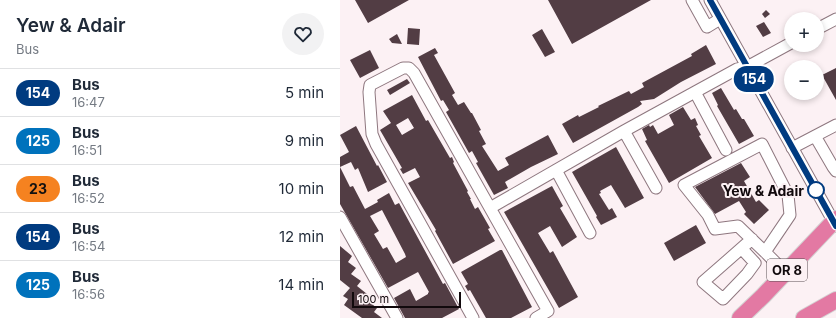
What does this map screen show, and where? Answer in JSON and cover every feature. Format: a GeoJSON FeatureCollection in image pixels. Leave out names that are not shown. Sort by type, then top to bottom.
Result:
{"type":"FeatureCollection","features":[{"type":"Feature","properties":{"kind":"highway","name":"OR 8"},"geometry":{"type":"LineString","coordinates":[[740,318],[835,222]]}},
{"type":"Feature","properties":{"kind":"highway"},"geometry":{"type":"LineString","coordinates":[[804,318],[836,300]]}},
{"type":"Feature","properties":{"kind":"street"},"geometry":{"type":"LineString","coordinates":[[692,0],[707,27],[720,19]]}},
{"type":"Feature","properties":{"kind":"street"},"geometry":{"type":"LineString","coordinates":[[711,0],[720,19],[792,148],[835,222]]}},
{"type":"Feature","properties":{"kind":"street"},"geometry":{"type":"LineString","coordinates":[[824,25],[836,19]]}},
{"type":"Feature","properties":{"kind":"street"},"geometry":{"type":"LineString","coordinates":[[490,208],[695,92],[737,69],[748,67],[784,47]]}},
{"type":"Feature","properties":{"kind":"street"},"geometry":{"type":"LineString","coordinates":[[473,318],[376,144],[372,134],[369,92],[370,85],[403,68],[409,68],[414,73],[548,311],[536,318]]}},
{"type":"Feature","properties":{"kind":"street"},"geometry":{"type":"LineString","coordinates":[[695,92],[726,150]]}},
{"type":"Feature","properties":{"kind":"street"},"geometry":{"type":"LineString","coordinates":[[792,148],[836,125]]}},
{"type":"Feature","properties":{"kind":"street"},"geometry":{"type":"LineString","coordinates":[[624,131],[656,188]]}},
{"type":"Feature","properties":{"kind":"street"},"geometry":{"type":"LineString","coordinates":[[815,136],[832,167],[836,171]]}},
{"type":"Feature","properties":{"kind":"street"},"geometry":{"type":"LineString","coordinates":[[765,252],[790,215],[788,195],[762,144],[684,185],[708,215],[715,229],[738,226],[785,272]]}},
{"type":"Feature","properties":{"kind":"street"},"geometry":{"type":"LineString","coordinates":[[556,170],[590,233]]}},
{"type":"Feature","properties":{"kind":"street"},"geometry":{"type":"LineString","coordinates":[[340,217],[397,318]]}},
{"type":"Feature","properties":{"kind":"street"},"geometry":{"type":"LineString","coordinates":[[742,248],[755,263],[747,274],[723,299],[703,282],[752,239]]}},
{"type":"Feature","properties":{"kind":"building"},"geometry":{"type":"Polygon","coordinates":[[[355,0],[409,0],[368,23],[355,0]]]}},
{"type":"Feature","properties":{"kind":"building"},"geometry":{"type":"Polygon","coordinates":[[[548,0],[651,0],[572,44],[548,0]]]}},
{"type":"Feature","properties":{"kind":"building"},"geometry":{"type":"Polygon","coordinates":[[[766,10],[770,14],[765,18],[762,14],[766,10]]]}},
{"type":"Feature","properties":{"kind":"building"},"geometry":{"type":"Polygon","coordinates":[[[764,22],[771,33],[763,37],[756,26],[764,22]]]}},
{"type":"Feature","properties":{"kind":"building"},"geometry":{"type":"Polygon","coordinates":[[[408,28],[420,29],[419,45],[407,44],[408,28]]]}},
{"type":"Feature","properties":{"kind":"building"},"geometry":{"type":"Polygon","coordinates":[[[542,29],[555,52],[545,57],[532,35],[542,29]]]}},
{"type":"Feature","properties":{"kind":"building"},"geometry":{"type":"Polygon","coordinates":[[[397,34],[402,44],[392,43],[389,39],[397,34]]]}},
{"type":"Feature","properties":{"kind":"building"},"geometry":{"type":"Polygon","coordinates":[[[706,45],[716,64],[681,82],[654,99],[640,101],[642,104],[638,107],[573,143],[562,124],[578,115],[579,117],[629,91],[631,94],[644,87],[642,83],[692,56],[691,54],[706,45]]]}},
{"type":"Feature","properties":{"kind":"building"},"geometry":{"type":"Polygon","coordinates":[[[435,48],[438,53],[434,55],[455,93],[452,95],[458,105],[464,102],[472,113],[481,130],[479,131],[486,144],[482,146],[498,171],[509,165],[505,158],[548,135],[558,154],[505,182],[508,188],[494,195],[476,163],[478,162],[472,151],[469,153],[446,112],[449,110],[443,100],[441,101],[418,57],[435,48]]]}},
{"type":"Feature","properties":{"kind":"building"},"geometry":{"type":"Polygon","coordinates":[[[370,50],[379,68],[360,78],[350,60],[370,50]]]}},
{"type":"Feature","properties":{"kind":"building"},"geometry":{"type":"Polygon","coordinates":[[[836,68],[836,100],[824,79],[824,74],[836,68]]]}},
{"type":"Feature","properties":{"kind":"building"},"geometry":{"type":"Polygon","coordinates":[[[407,79],[410,83],[390,95],[387,90],[407,79]]]}},
{"type":"Feature","properties":{"kind":"building"},"geometry":{"type":"Polygon","coordinates":[[[721,88],[734,110],[736,109],[742,119],[744,119],[754,136],[739,144],[717,106],[718,105],[712,93],[721,88]]]}},
{"type":"Feature","properties":{"kind":"building"},"geometry":{"type":"Polygon","coordinates":[[[412,95],[426,121],[428,120],[450,158],[452,157],[453,163],[468,191],[467,192],[475,209],[478,207],[490,228],[488,229],[495,241],[453,264],[435,231],[436,230],[408,183],[420,177],[415,168],[403,174],[400,169],[402,168],[380,130],[391,123],[383,111],[412,95]],[[408,118],[396,125],[402,135],[414,128],[408,118]]]}},
{"type":"Feature","properties":{"kind":"building"},"geometry":{"type":"Polygon","coordinates":[[[683,107],[691,120],[695,118],[698,125],[696,126],[701,135],[699,136],[712,158],[669,183],[645,141],[647,140],[642,129],[649,125],[650,127],[653,125],[658,134],[674,125],[669,115],[683,107]]]}},
{"type":"Feature","properties":{"kind":"building"},"geometry":{"type":"Polygon","coordinates":[[[356,126],[387,182],[368,192],[358,168],[355,170],[351,162],[340,167],[340,157],[349,152],[340,135],[356,126]]]}},
{"type":"Feature","properties":{"kind":"building"},"geometry":{"type":"Polygon","coordinates":[[[616,147],[644,198],[625,208],[611,185],[600,191],[601,193],[599,194],[609,210],[612,208],[617,217],[601,225],[572,172],[616,147]]]}},
{"type":"Feature","properties":{"kind":"building"},"geometry":{"type":"Polygon","coordinates":[[[741,163],[750,177],[744,181],[756,202],[759,200],[769,210],[754,224],[744,214],[746,212],[739,201],[715,214],[695,187],[741,163]]]}},
{"type":"Feature","properties":{"kind":"building"},"geometry":{"type":"Polygon","coordinates":[[[340,167],[350,187],[353,186],[365,209],[378,202],[377,200],[389,193],[395,205],[399,203],[443,284],[445,283],[459,309],[442,318],[405,318],[394,298],[410,289],[416,301],[429,292],[418,272],[388,288],[340,204],[340,167]],[[382,210],[370,216],[379,231],[374,234],[383,249],[387,247],[396,263],[406,257],[382,210]]]}},
{"type":"Feature","properties":{"kind":"building"},"geometry":{"type":"Polygon","coordinates":[[[552,186],[563,206],[560,208],[577,237],[562,247],[550,226],[538,233],[550,253],[553,251],[578,297],[559,308],[504,212],[552,186]]]}},
{"type":"Feature","properties":{"kind":"building"},"geometry":{"type":"Polygon","coordinates":[[[696,225],[706,243],[674,261],[664,243],[696,225]]]}},
{"type":"Feature","properties":{"kind":"building"},"geometry":{"type":"Polygon","coordinates":[[[340,246],[352,256],[348,262],[356,268],[351,274],[361,281],[357,286],[367,294],[364,298],[377,308],[374,312],[382,318],[362,318],[344,305],[348,299],[343,296],[350,288],[340,280],[340,246]]]}},
{"type":"Feature","properties":{"kind":"building"},"geometry":{"type":"Polygon","coordinates":[[[502,250],[532,307],[511,318],[486,318],[470,290],[468,291],[465,286],[468,284],[461,272],[502,250]]]}},
{"type":"Feature","properties":{"kind":"bus line","name":"154"},"geometry":{"type":"LineString","coordinates":[[710,0],[836,226]]}},
{"type":"Feature","properties":{"kind":"place","name":"Yew & Adair"},"geometry":{"type":"Point","coordinates":[816,190]}}]}
